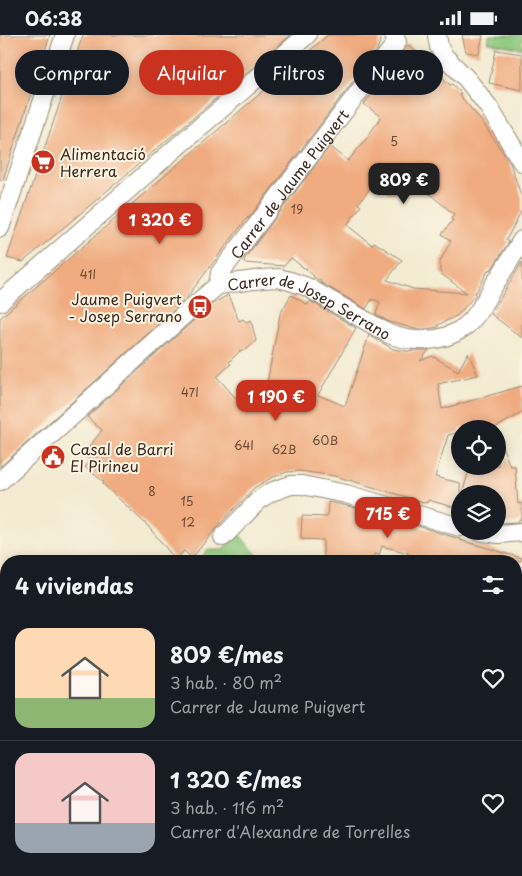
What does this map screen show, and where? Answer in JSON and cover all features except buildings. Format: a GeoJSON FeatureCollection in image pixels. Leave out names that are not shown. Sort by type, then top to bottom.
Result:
{"type":"FeatureCollection","features":[{"type":"Feature","properties":{"kind":"street"},"geometry":{"type":"LineString","coordinates":[[0,228],[65,35]]}},
{"type":"Feature","properties":{"kind":"street"},"geometry":{"type":"LineString","coordinates":[[0,302],[307,35]]}},
{"type":"Feature","properties":{"kind":"street","name":"Carrer de Jaume Puigvert"},"geometry":{"type":"LineString","coordinates":[[218,285],[220,273],[397,42],[394,35]]}},
{"type":"Feature","properties":{"kind":"street"},"geometry":{"type":"LineString","coordinates":[[437,37],[439,47],[444,56],[466,78],[488,107],[522,161]]}},
{"type":"Feature","properties":{"kind":"street","name":"Carrer de Josep Serrano"},"geometry":{"type":"LineString","coordinates":[[0,481],[218,285],[278,278],[307,287],[399,338],[426,340],[441,338],[453,334],[473,319],[522,239]]}},
{"type":"Feature","properties":{"kind":"street"},"geometry":{"type":"LineString","coordinates":[[224,537],[259,500],[271,492],[291,485],[302,485],[346,494],[451,524]]}},
{"type":"Feature","properties":{"kind":"street"},"geometry":{"type":"LineString","coordinates":[[506,533],[522,532]]}},
{"type":"Feature","properties":{"kind":"green space"},"geometry":{"type":"Polygon","coordinates":[[[489,35],[522,35],[522,49],[488,42],[489,35]]]}},
{"type":"Feature","properties":{"kind":"green space"},"geometry":{"type":"Polygon","coordinates":[[[238,533],[257,555],[203,555],[208,550],[223,550],[238,533]]]}},
{"type":"Feature","properties":{"kind":"place","name":"Alimentació Herrera"},"geometry":{"type":"Point","coordinates":[43,162]}},
{"type":"Feature","properties":{"kind":"place","name":"Jaume Puigvert - Josep Serrano"},"geometry":{"type":"Point","coordinates":[200,307]}},
{"type":"Feature","properties":{"kind":"place","name":"Casal de Barri El Pirineu"},"geometry":{"type":"Point","coordinates":[53,457]}}]}
